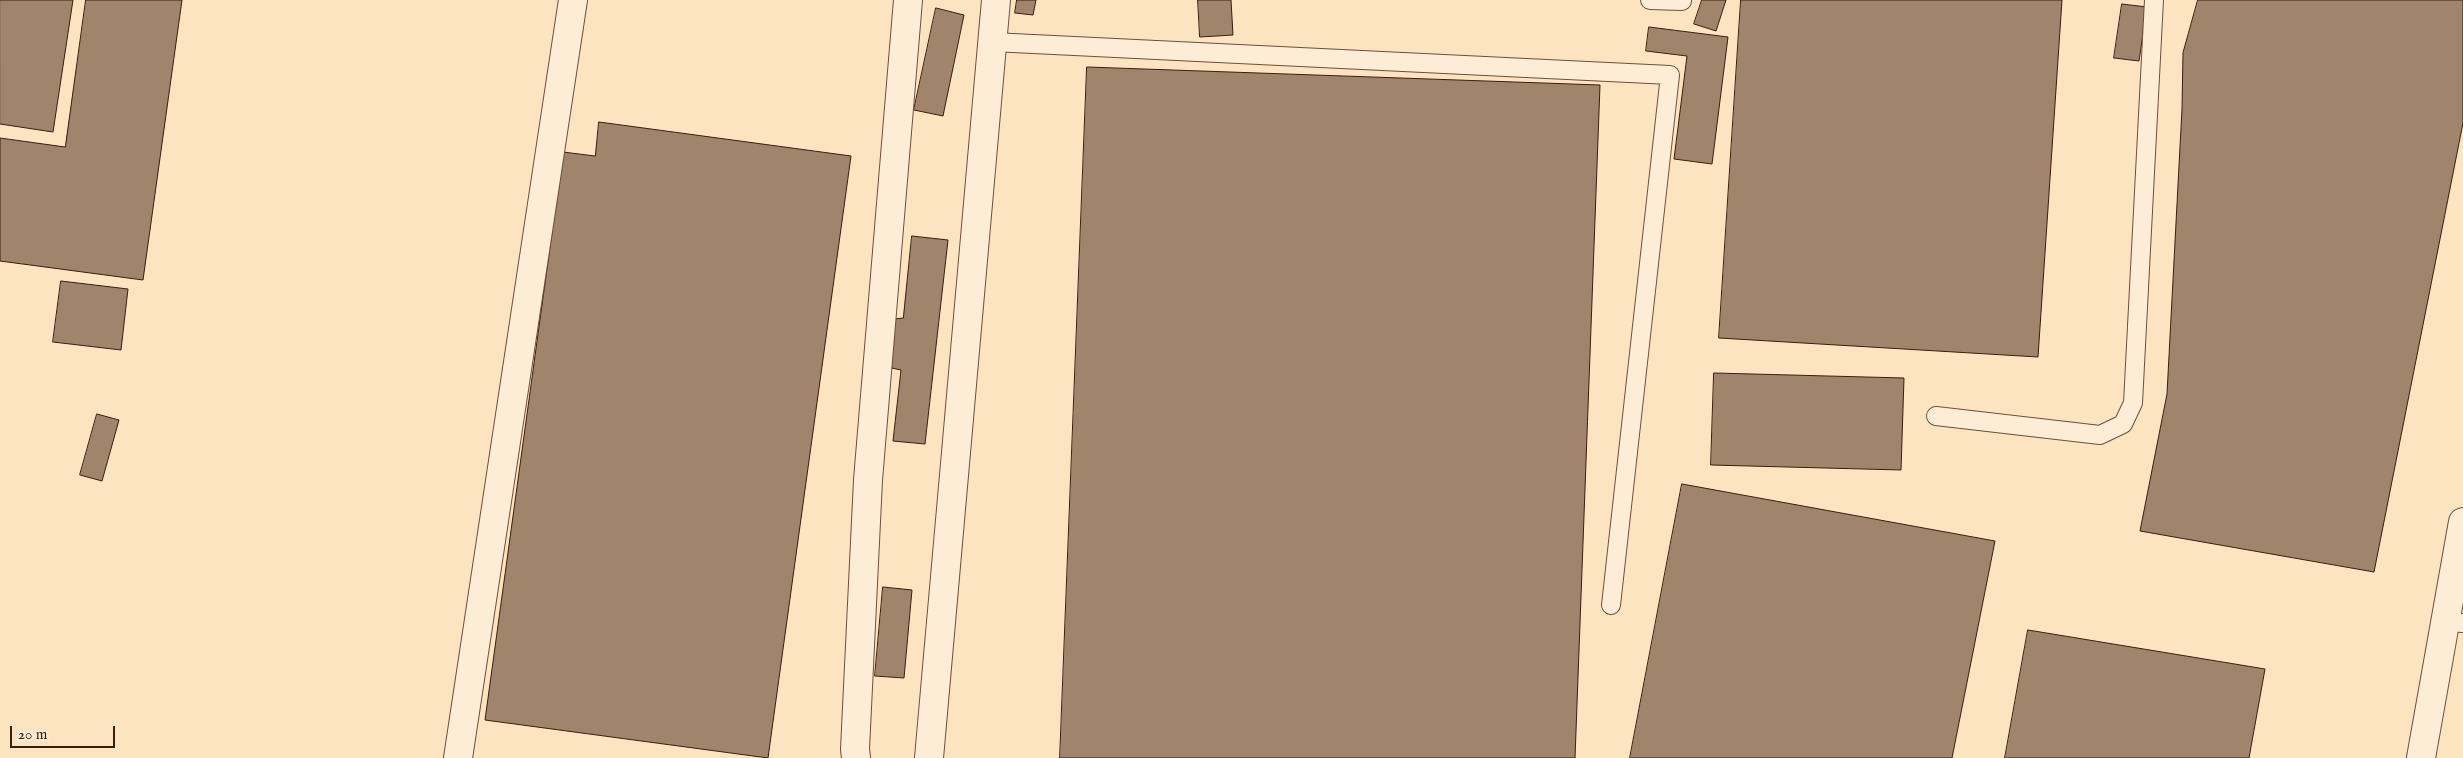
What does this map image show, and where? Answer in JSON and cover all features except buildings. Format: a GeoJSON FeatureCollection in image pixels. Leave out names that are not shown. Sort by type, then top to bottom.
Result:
{"type":"FeatureCollection","features":[{"type":"Feature","properties":{"kind":"street"},"geometry":{"type":"LineString","coordinates":[[458,758],[573,0]]}},
{"type":"Feature","properties":{"kind":"street"},"geometry":{"type":"LineString","coordinates":[[856,758],[854,749],[868,480],[908,0]]}},
{"type":"Feature","properties":{"kind":"street"},"geometry":{"type":"LineString","coordinates":[[929,758],[996,0]]}},
{"type":"Feature","properties":{"kind":"street"},"geometry":{"type":"LineString","coordinates":[[2421,758],[2454,622],[2463,522]]}},
{"type":"Feature","properties":{"kind":"lane"},"geometry":{"type":"LineString","coordinates":[[1650,0],[1682,1]]}},
{"type":"Feature","properties":{"kind":"lane"},"geometry":{"type":"LineString","coordinates":[[1936,416],[2100,435],[2123,424],[2133,403],[2154,0]]}},
{"type":"Feature","properties":{"kind":"lane"},"geometry":{"type":"LineString","coordinates":[[992,42],[1670,75],[1612,605]]}}]}
